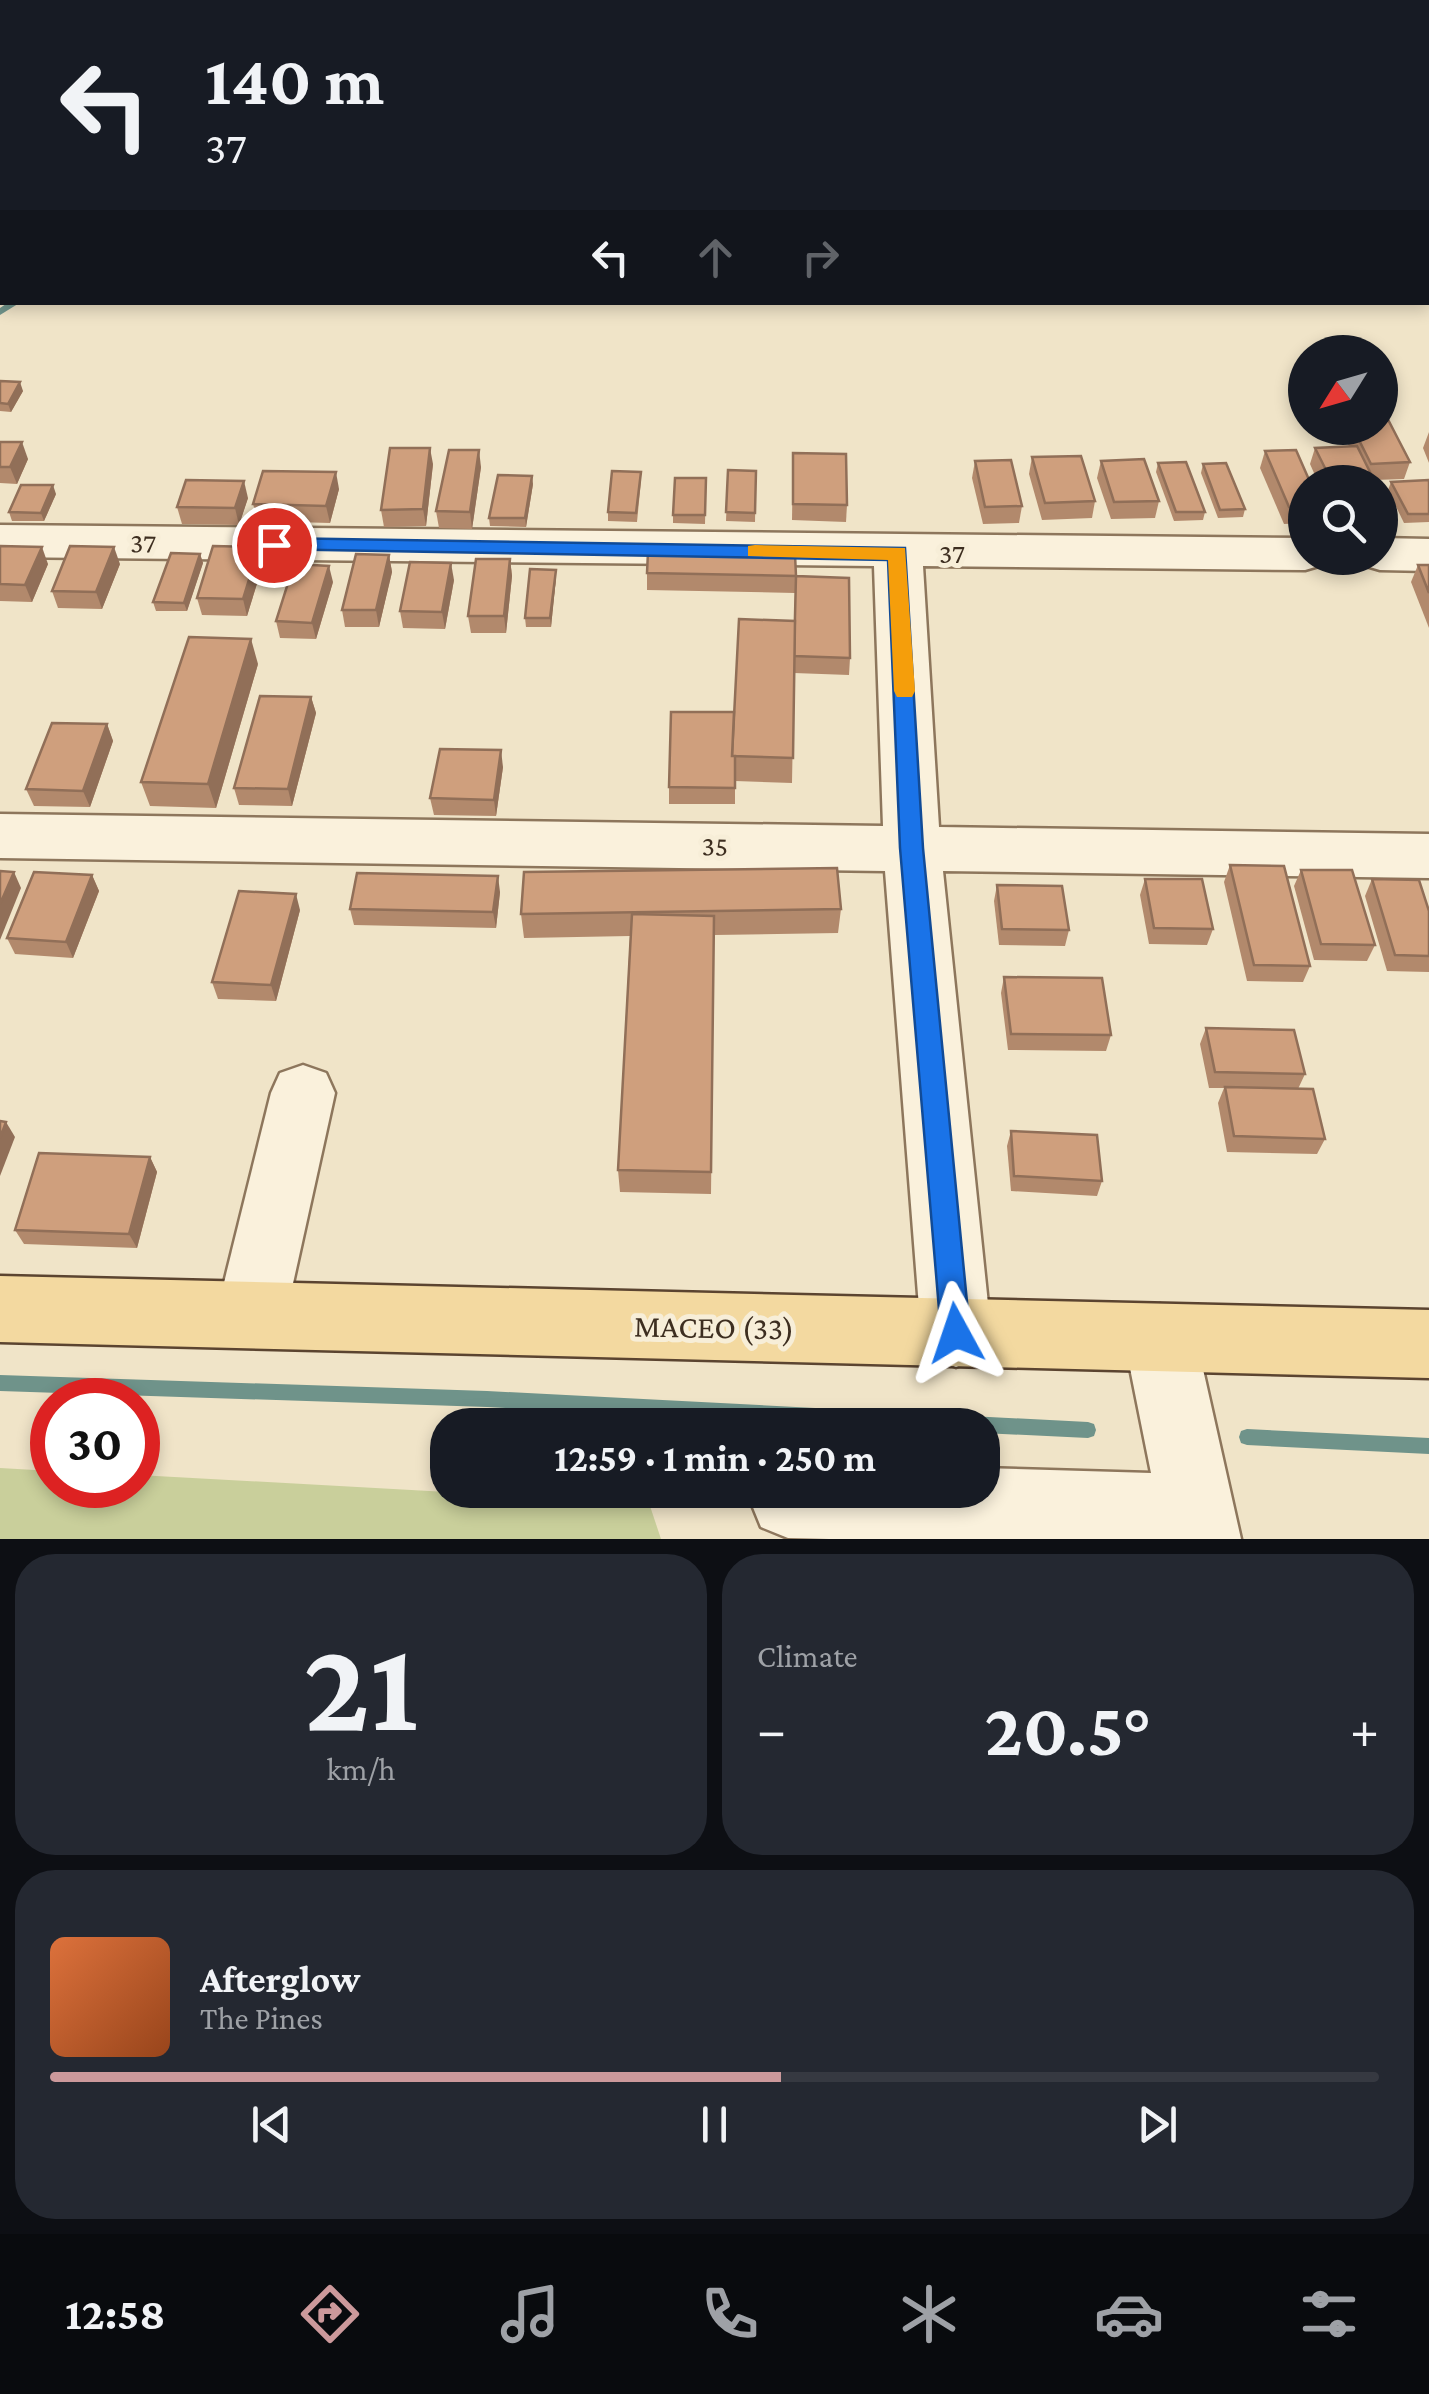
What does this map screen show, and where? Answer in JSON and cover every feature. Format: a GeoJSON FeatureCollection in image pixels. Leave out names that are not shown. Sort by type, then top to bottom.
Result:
{"type":"FeatureCollection","features":[{"type":"Feature","properties":{"kind":"main road","name":"MACEO (33)"},"geometry":{"type":"LineString","coordinates":[[0,1309],[1429,1344]]}},
{"type":"Feature","properties":{"kind":"street","name":"37"},"geometry":{"type":"LineString","coordinates":[[0,541],[1288,554]]}},
{"type":"Feature","properties":{"kind":"street"},"geometry":{"type":"LineString","coordinates":[[898,553],[912,848],[956,1333]]}},
{"type":"Feature","properties":{"kind":"street"},"geometry":{"type":"LineString","coordinates":[[1398,554],[1429,554]]}},
{"type":"Feature","properties":{"kind":"street","name":"35"},"geometry":{"type":"LineString","coordinates":[[0,836],[1429,856]]}},
{"type":"Feature","properties":{"kind":"street"},"geometry":{"type":"LineString","coordinates":[[251,1315],[304,1093]]}},
{"type":"Feature","properties":{"kind":"street"},"geometry":{"type":"LineString","coordinates":[[915,1508],[1200,1526],[1160,1338]]}},
{"type":"Feature","properties":{"kind":"green space"},"geometry":{"type":"Polygon","coordinates":[[[0,1468],[30,1470],[30,1508],[160,1508],[160,1476],[430,1491],[430,1508],[651,1508],[661,1539],[0,1539],[0,1468]]]}},
{"type":"Feature","properties":{"kind":"building"},"geometry":{"type":"Polygon","coordinates":[[[0,381],[20,382],[8,404],[0,403],[0,381]]]}},
{"type":"Feature","properties":{"kind":"building"},"geometry":{"type":"Polygon","coordinates":[[[1398,439],[1410,462],[1371,464],[1362,445],[1398,445],[1398,439]]]}},
{"type":"Feature","properties":{"kind":"building"},"geometry":{"type":"Polygon","coordinates":[[[0,442],[22,442],[10,467],[0,467],[0,442]]]}},
{"type":"Feature","properties":{"kind":"building"},"geometry":{"type":"Polygon","coordinates":[[[1357,446],[1366,465],[1324,465],[1315,448],[1357,446]]]}},
{"type":"Feature","properties":{"kind":"building"},"geometry":{"type":"Polygon","coordinates":[[[390,448],[430,448],[423,509],[381,510],[390,448]]]}},
{"type":"Feature","properties":{"kind":"building"},"geometry":{"type":"Polygon","coordinates":[[[449,450],[479,450],[470,512],[436,511],[449,450]]]}},
{"type":"Feature","properties":{"kind":"building"},"geometry":{"type":"Polygon","coordinates":[[[1296,450],[1303,465],[1288,465],[1288,505],[1265,451],[1296,450]]]}},
{"type":"Feature","properties":{"kind":"building"},"geometry":{"type":"Polygon","coordinates":[[[793,453],[846,454],[847,505],[793,504],[793,453]]]}},
{"type":"Feature","properties":{"kind":"building"},"geometry":{"type":"Polygon","coordinates":[[[1081,456],[1095,501],[1045,503],[1032,457],[1081,456]]]}},
{"type":"Feature","properties":{"kind":"building"},"geometry":{"type":"Polygon","coordinates":[[[1144,459],[1159,501],[1114,502],[1101,461],[1144,459]]]}},
{"type":"Feature","properties":{"kind":"building"},"geometry":{"type":"Polygon","coordinates":[[[1011,460],[1022,506],[985,507],[975,461],[1011,460]]]}},
{"type":"Feature","properties":{"kind":"building"},"geometry":{"type":"Polygon","coordinates":[[[1186,462],[1205,512],[1176,512],[1158,463],[1186,462]]]}},
{"type":"Feature","properties":{"kind":"building"},"geometry":{"type":"Polygon","coordinates":[[[1226,463],[1245,509],[1220,510],[1203,464],[1226,463]]]}},
{"type":"Feature","properties":{"kind":"building"},"geometry":{"type":"Polygon","coordinates":[[[728,470],[756,471],[755,513],[726,512],[728,470]]]}},
{"type":"Feature","properties":{"kind":"building"},"geometry":{"type":"Polygon","coordinates":[[[263,471],[336,472],[326,506],[253,504],[263,471]]]}},
{"type":"Feature","properties":{"kind":"building"},"geometry":{"type":"Polygon","coordinates":[[[612,471],[641,472],[636,513],[608,512],[612,471]]]}},
{"type":"Feature","properties":{"kind":"building"},"geometry":{"type":"Polygon","coordinates":[[[498,475],[532,476],[525,518],[489,518],[498,475]]]}},
{"type":"Feature","properties":{"kind":"building"},"geometry":{"type":"Polygon","coordinates":[[[675,478],[706,478],[705,515],[673,515],[675,478]]]}},
{"type":"Feature","properties":{"kind":"building"},"geometry":{"type":"Polygon","coordinates":[[[186,480],[244,481],[235,508],[177,507],[186,480]]]}},
{"type":"Feature","properties":{"kind":"building"},"geometry":{"type":"Polygon","coordinates":[[[1429,480],[1429,514],[1408,514],[1398,495],[1398,482],[1429,480]]]}},
{"type":"Feature","properties":{"kind":"building"},"geometry":{"type":"Polygon","coordinates":[[[21,485],[53,485],[41,513],[9,512],[21,485]]]}},
{"type":"Feature","properties":{"kind":"building"},"geometry":{"type":"Polygon","coordinates":[[[0,546],[42,547],[25,585],[0,584],[0,546]]]}},
{"type":"Feature","properties":{"kind":"building"},"geometry":{"type":"Polygon","coordinates":[[[70,546],[114,547],[96,592],[52,591],[70,546]]]}},
{"type":"Feature","properties":{"kind":"building"},"geometry":{"type":"Polygon","coordinates":[[[213,546],[259,547],[243,599],[197,598],[213,546]]]}},
{"type":"Feature","properties":{"kind":"building"},"geometry":{"type":"Polygon","coordinates":[[[648,552],[795,554],[796,576],[647,573],[648,552]]]}},
{"type":"Feature","properties":{"kind":"building"},"geometry":{"type":"Polygon","coordinates":[[[171,553],[200,554],[184,603],[153,602],[171,553]]]}},
{"type":"Feature","properties":{"kind":"building"},"geometry":{"type":"Polygon","coordinates":[[[356,554],[389,555],[376,610],[342,610],[356,554]]]}},
{"type":"Feature","properties":{"kind":"building"},"geometry":{"type":"Polygon","coordinates":[[[476,559],[510,559],[504,616],[468,616],[476,559]]]}},
{"type":"Feature","properties":{"kind":"building"},"geometry":{"type":"Polygon","coordinates":[[[410,562],[451,563],[442,612],[400,611],[410,562]]]}},
{"type":"Feature","properties":{"kind":"building"},"geometry":{"type":"Polygon","coordinates":[[[294,564],[329,566],[312,623],[276,621],[294,564]]]}},
{"type":"Feature","properties":{"kind":"building"},"geometry":{"type":"Polygon","coordinates":[[[1418,565],[1429,565],[1429,593],[1418,565]]]}},
{"type":"Feature","properties":{"kind":"building"},"geometry":{"type":"Polygon","coordinates":[[[530,569],[556,570],[550,618],[525,618],[530,569]]]}},
{"type":"Feature","properties":{"kind":"building"},"geometry":{"type":"Polygon","coordinates":[[[796,576],[849,578],[850,658],[794,656],[796,576]]]}},
{"type":"Feature","properties":{"kind":"building"},"geometry":{"type":"Polygon","coordinates":[[[739,619],[795,621],[793,758],[732,756],[739,619]]]}},
{"type":"Feature","properties":{"kind":"building"},"geometry":{"type":"Polygon","coordinates":[[[189,637],[251,639],[208,784],[141,782],[189,637]]]}},
{"type":"Feature","properties":{"kind":"building"},"geometry":{"type":"Polygon","coordinates":[[[260,696],[311,697],[288,789],[234,788],[260,696]]]}},
{"type":"Feature","properties":{"kind":"building"},"geometry":{"type":"Polygon","coordinates":[[[671,712],[734,712],[735,788],[669,787],[671,712]]]}},
{"type":"Feature","properties":{"kind":"building"},"geometry":{"type":"Polygon","coordinates":[[[52,723],[107,724],[83,791],[26,789],[52,723]]]}},
{"type":"Feature","properties":{"kind":"building"},"geometry":{"type":"Polygon","coordinates":[[[440,749],[501,750],[494,800],[430,798],[440,749]]]}},
{"type":"Feature","properties":{"kind":"building"},"geometry":{"type":"Polygon","coordinates":[[[1230,865],[1284,866],[1310,966],[1254,965],[1230,865]]]}},
{"type":"Feature","properties":{"kind":"building"},"geometry":{"type":"Polygon","coordinates":[[[837,868],[841,909],[521,914],[524,872],[837,868]]]}},
{"type":"Feature","properties":{"kind":"building"},"geometry":{"type":"Polygon","coordinates":[[[1301,870],[1352,870],[1375,945],[1321,944],[1301,870]]]}},
{"type":"Feature","properties":{"kind":"building"},"geometry":{"type":"Polygon","coordinates":[[[0,871],[14,872],[0,904],[0,871]]]}},
{"type":"Feature","properties":{"kind":"building"},"geometry":{"type":"Polygon","coordinates":[[[34,872],[92,875],[66,942],[7,938],[34,872]]]}},
{"type":"Feature","properties":{"kind":"building"},"geometry":{"type":"Polygon","coordinates":[[[357,873],[498,876],[493,912],[350,909],[357,873]]]}},
{"type":"Feature","properties":{"kind":"building"},"geometry":{"type":"Polygon","coordinates":[[[1145,879],[1202,879],[1213,929],[1154,928],[1145,879]]]}},
{"type":"Feature","properties":{"kind":"building"},"geometry":{"type":"Polygon","coordinates":[[[1372,879],[1419,880],[1429,911],[1429,956],[1395,955],[1372,879]]]}},
{"type":"Feature","properties":{"kind":"building"},"geometry":{"type":"Polygon","coordinates":[[[997,885],[1062,886],[1069,930],[1002,929],[997,885]]]}},
{"type":"Feature","properties":{"kind":"building"},"geometry":{"type":"Polygon","coordinates":[[[239,891],[296,894],[271,985],[212,982],[239,891]]]}},
{"type":"Feature","properties":{"kind":"building"},"geometry":{"type":"Polygon","coordinates":[[[632,914],[714,916],[711,1172],[618,1170],[632,914]]]}},
{"type":"Feature","properties":{"kind":"building"},"geometry":{"type":"Polygon","coordinates":[[[1004,977],[1102,978],[1111,1035],[1011,1034],[1004,977]]]}},
{"type":"Feature","properties":{"kind":"building"},"geometry":{"type":"Polygon","coordinates":[[[1206,1028],[1294,1030],[1305,1074],[1215,1072],[1206,1028]]]}},
{"type":"Feature","properties":{"kind":"building"},"geometry":{"type":"Polygon","coordinates":[[[1225,1087],[1313,1089],[1325,1139],[1234,1136],[1225,1087]]]}},
{"type":"Feature","properties":{"kind":"building"},"geometry":{"type":"Polygon","coordinates":[[[1011,1131],[1097,1135],[1102,1181],[1014,1176],[1011,1131]]]}},
{"type":"Feature","properties":{"kind":"building"},"geometry":{"type":"Polygon","coordinates":[[[39,1153],[150,1157],[129,1234],[15,1230],[39,1153]]]}},
{"type":"Feature","properties":{"kind":"waterway"},"geometry":{"type":"LineString","coordinates":[[0,312],[12,305]]}},
{"type":"Feature","properties":{"kind":"waterway"},"geometry":{"type":"LineString","coordinates":[[0,1383],[487,1399],[1088,1430]]}},
{"type":"Feature","properties":{"kind":"waterway"},"geometry":{"type":"LineString","coordinates":[[1247,1437],[1429,1446]]}},
{"type":"Feature","properties":{"kind":"slow traffic"},"geometry":{"type":"LineString","coordinates":[[755,551],[898,553],[905,691]]}},
{"type":"Feature","properties":{"kind":"route"},"geometry":{"type":"LineString","coordinates":[[274,545],[898,553],[912,848],[956,1333]]}}]}
